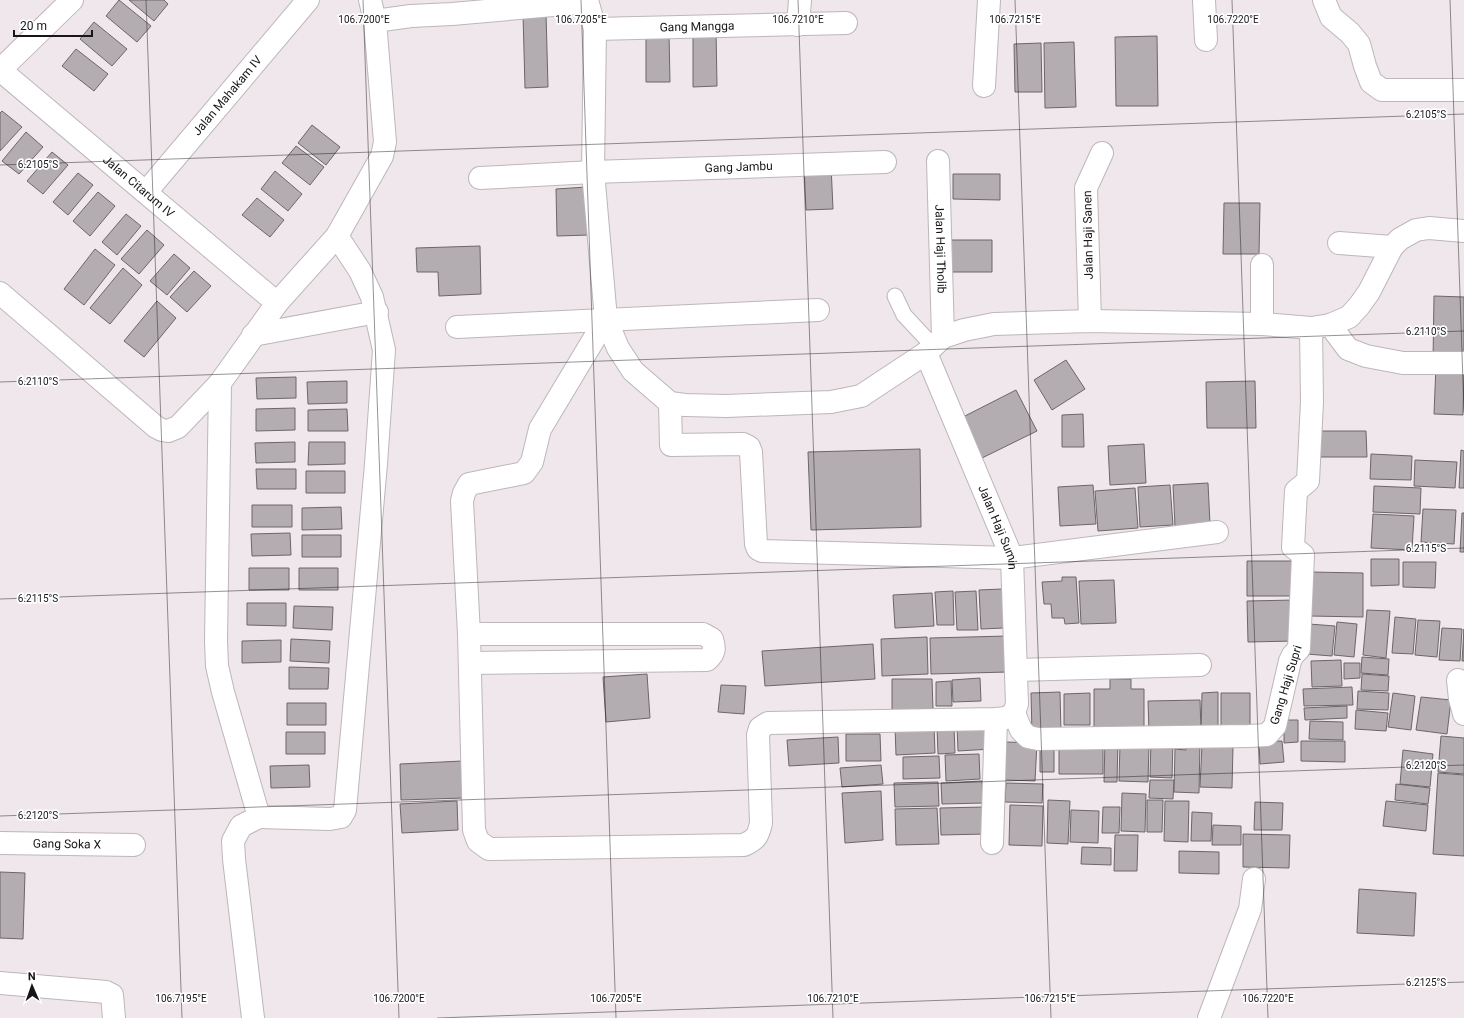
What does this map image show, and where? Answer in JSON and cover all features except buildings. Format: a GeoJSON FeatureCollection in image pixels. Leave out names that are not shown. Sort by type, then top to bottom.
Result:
{"type":"FeatureCollection","features":[{"type":"Feature","properties":{"kind":"street"},"geometry":{"type":"LineString","coordinates":[[0,70],[72,0]]}},
{"type":"Feature","properties":{"kind":"street","name":"Jalan Mahakam IV"},"geometry":{"type":"LineString","coordinates":[[146,192],[308,0]]}},
{"type":"Feature","properties":{"kind":"street"},"geometry":{"type":"LineString","coordinates":[[0,293],[156,427],[162,430],[173,430],[178,427],[220,384],[277,303],[337,236],[382,156],[385,142],[375,21],[370,0]]}},
{"type":"Feature","properties":{"kind":"street"},"geometry":{"type":"LineString","coordinates":[[798,25],[800,0]]}},
{"type":"Feature","properties":{"kind":"street"},"geometry":{"type":"LineString","coordinates":[[984,86],[989,0]]}},
{"type":"Feature","properties":{"kind":"street"},"geometry":{"type":"LineString","coordinates":[[1204,0],[1206,40]]}},
{"type":"Feature","properties":{"kind":"street"},"geometry":{"type":"LineString","coordinates":[[1324,0],[1331,17],[1350,33],[1359,44],[1371,82],[1382,90],[1464,90]]}},
{"type":"Feature","properties":{"kind":"street"},"geometry":{"type":"LineString","coordinates":[[375,21],[411,16],[452,14],[587,1],[595,29],[593,172],[606,319],[618,348],[633,371],[670,403],[726,406],[831,402],[861,396],[934,345],[964,330],[994,324],[1090,321],[1321,326],[1349,317],[1359,306],[1369,292],[1392,248],[1400,238],[1416,230],[1429,228],[1464,231]]}},
{"type":"Feature","properties":{"kind":"street","name":"Gang Mangga"},"geometry":{"type":"LineString","coordinates":[[595,29],[846,23]]}},
{"type":"Feature","properties":{"kind":"street","name":"Jalan Citarum IV"},"geometry":{"type":"LineString","coordinates":[[0,70],[277,303]]}},
{"type":"Feature","properties":{"kind":"street","name":"Jalan Haji Sanen"},"geometry":{"type":"LineString","coordinates":[[1090,321],[1086,188],[1102,152]]}},
{"type":"Feature","properties":{"kind":"street","name":"Jalan Haji Tholib"},"geometry":{"type":"LineString","coordinates":[[934,345],[938,161]]}},
{"type":"Feature","properties":{"kind":"street","name":"Gang Jambu"},"geometry":{"type":"LineString","coordinates":[[480,178],[593,172],[885,162]]}},
{"type":"Feature","properties":{"kind":"street"},"geometry":{"type":"LineString","coordinates":[[253,1018],[233,842],[241,826],[259,817],[330,819],[341,817],[345,810],[376,464],[384,350],[372,297],[360,271],[337,236]]}},
{"type":"Feature","properties":{"kind":"street"},"geometry":{"type":"LineString","coordinates":[[1339,243],[1392,248]]}},
{"type":"Feature","properties":{"kind":"street"},"geometry":{"type":"LineString","coordinates":[[1262,265],[1262,324]]}},
{"type":"Feature","properties":{"kind":"street"},"geometry":{"type":"LineString","coordinates":[[457,327],[818,310]]}},
{"type":"Feature","properties":{"kind":"street"},"geometry":{"type":"LineString","coordinates":[[253,336],[376,312]]}},
{"type":"Feature","properties":{"kind":"street"},"geometry":{"type":"LineString","coordinates":[[606,319],[540,429],[532,462],[524,473],[469,484],[462,501],[469,634],[474,830],[478,841],[489,849],[744,844],[755,839],[759,832],[761,823],[758,736],[760,728],[768,723],[1005,716]]}},
{"type":"Feature","properties":{"kind":"street"},"geometry":{"type":"LineString","coordinates":[[1321,326],[1348,349],[1366,356],[1403,363],[1464,363]]}},
{"type":"Feature","properties":{"kind":"street","name":"Gang Haji Supri"},"geometry":{"type":"LineString","coordinates":[[1005,716],[1028,737],[1038,739],[1255,736],[1267,735],[1275,726],[1290,661],[1298,649],[1304,555],[1293,548],[1296,491],[1308,480],[1312,402],[1321,326]]}},
{"type":"Feature","properties":{"kind":"street","name":"Jalan Haji Sumin"},"geometry":{"type":"LineString","coordinates":[[934,345],[1012,558],[1017,704],[1005,716],[992,843]]}},
{"type":"Feature","properties":{"kind":"street"},"geometry":{"type":"LineString","coordinates":[[220,384],[216,641],[217,666],[259,817]]}},
{"type":"Feature","properties":{"kind":"street"},"geometry":{"type":"LineString","coordinates":[[670,403],[671,445],[744,444],[749,447],[751,452],[756,544],[758,549],[762,551],[1012,558],[1217,532]]}},
{"type":"Feature","properties":{"kind":"street"},"geometry":{"type":"LineString","coordinates":[[469,634],[703,634],[712,639],[714,648],[712,656],[707,660],[470,663]]}},
{"type":"Feature","properties":{"kind":"street"},"geometry":{"type":"LineString","coordinates":[[1016,670],[1200,665]]}},
{"type":"Feature","properties":{"kind":"street"},"geometry":{"type":"LineString","coordinates":[[1458,680],[1460,699],[1464,714]]}},
{"type":"Feature","properties":{"kind":"street","name":"Gang Soka X"},"geometry":{"type":"LineString","coordinates":[[0,844],[134,844]]}},
{"type":"Feature","properties":{"kind":"street"},"geometry":{"type":"LineString","coordinates":[[1209,1018],[1250,909],[1254,879]]}},
{"type":"Feature","properties":{"kind":"street"},"geometry":{"type":"LineString","coordinates":[[0,983],[106,992],[112,995],[114,1018]]}},
{"type":"Feature","properties":{"kind":"lane"},"geometry":{"type":"LineString","coordinates":[[895,296],[904,315],[934,345]]}}]}
